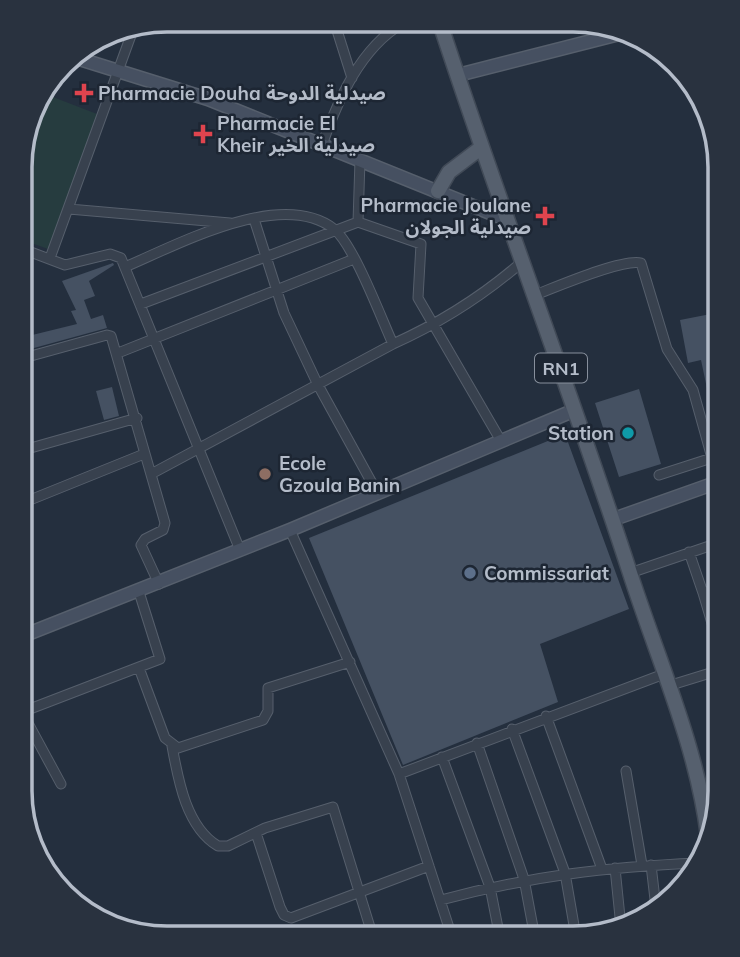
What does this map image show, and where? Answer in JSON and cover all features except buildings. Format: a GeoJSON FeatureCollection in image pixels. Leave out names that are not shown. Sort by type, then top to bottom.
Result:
{"type":"FeatureCollection","features":[{"type":"Feature","properties":{"kind":"main road","name":"RN1"},"geometry":{"type":"LineString","coordinates":[[443,32],[505,219],[523,261],[614,519],[700,788],[705,820]]}},
{"type":"Feature","properties":{"kind":"main road"},"geometry":{"type":"LineString","coordinates":[[438,191],[449,172],[482,147]]}},
{"type":"Feature","properties":{"kind":"street"},"geometry":{"type":"LineString","coordinates":[[338,32],[352,78]]}},
{"type":"Feature","properties":{"kind":"street"},"geometry":{"type":"LineString","coordinates":[[322,145],[352,78],[386,32]]}},
{"type":"Feature","properties":{"kind":"street"},"geometry":{"type":"LineString","coordinates":[[458,75],[608,36]]}},
{"type":"Feature","properties":{"kind":"street"},"geometry":{"type":"LineString","coordinates":[[50,258],[131,37]]}},
{"type":"Feature","properties":{"kind":"street"},"geometry":{"type":"LineString","coordinates":[[84,60],[208,99],[505,219]]}},
{"type":"Feature","properties":{"kind":"street"},"geometry":{"type":"LineString","coordinates":[[358,222],[360,160]]}},
{"type":"Feature","properties":{"kind":"street"},"geometry":{"type":"LineString","coordinates":[[69,209],[232,223]]}},
{"type":"Feature","properties":{"kind":"street"},"geometry":{"type":"LineString","coordinates":[[125,267],[232,223],[299,215],[336,230],[354,259],[393,344]]}},
{"type":"Feature","properties":{"kind":"street"},"geometry":{"type":"LineString","coordinates":[[254,219],[284,313],[318,385],[378,494]]}},
{"type":"Feature","properties":{"kind":"street"},"geometry":{"type":"LineString","coordinates":[[141,304],[358,222],[421,244],[418,298],[501,442]]}},
{"type":"Feature","properties":{"kind":"street"},"geometry":{"type":"LineString","coordinates":[[32,252],[65,264],[110,254],[121,258],[240,550]]}},
{"type":"Feature","properties":{"kind":"street"},"geometry":{"type":"LineString","coordinates":[[118,353],[354,259]]}},
{"type":"Feature","properties":{"kind":"street"},"geometry":{"type":"LineString","coordinates":[[153,473],[393,344],[432,326],[485,293],[523,261]]}},
{"type":"Feature","properties":{"kind":"street"},"geometry":{"type":"LineString","coordinates":[[535,295],[631,262],[641,263],[667,349],[693,390],[708,434]]}},
{"type":"Feature","properties":{"kind":"street"},"geometry":{"type":"LineString","coordinates":[[32,356],[111,336],[137,418],[144,454],[153,473],[165,526],[143,540],[141,545],[159,584]]}},
{"type":"Feature","properties":{"kind":"street"},"geometry":{"type":"LineString","coordinates":[[32,628],[159,584],[575,410]]}},
{"type":"Feature","properties":{"kind":"street"},"geometry":{"type":"LineString","coordinates":[[32,448],[137,418]]}},
{"type":"Feature","properties":{"kind":"street"},"geometry":{"type":"LineString","coordinates":[[32,499],[144,454]]}},
{"type":"Feature","properties":{"kind":"street"},"geometry":{"type":"LineString","coordinates":[[659,475],[708,460]]}},
{"type":"Feature","properties":{"kind":"street"},"geometry":{"type":"LineString","coordinates":[[614,519],[708,486]]}},
{"type":"Feature","properties":{"kind":"street"},"geometry":{"type":"LineString","coordinates":[[290,530],[399,774],[449,925]]}},
{"type":"Feature","properties":{"kind":"street"},"geometry":{"type":"LineString","coordinates":[[630,573],[708,546]]}},
{"type":"Feature","properties":{"kind":"street"},"geometry":{"type":"LineString","coordinates":[[689,552],[708,610]]}},
{"type":"Feature","properties":{"kind":"street"},"geometry":{"type":"LineString","coordinates":[[32,707],[139,668],[160,657],[139,592]]}},
{"type":"Feature","properties":{"kind":"street"},"geometry":{"type":"LineString","coordinates":[[703,593],[708,592]]}},
{"type":"Feature","properties":{"kind":"street"},"geometry":{"type":"LineString","coordinates":[[172,746],[183,747],[263,720],[268,711],[268,688],[350,662]]}},
{"type":"Feature","properties":{"kind":"street"},"geometry":{"type":"LineString","coordinates":[[139,668],[165,737],[172,746],[183,797],[207,839],[218,846],[228,846],[316,810],[333,807],[370,925]]}},
{"type":"Feature","properties":{"kind":"street"},"geometry":{"type":"LineString","coordinates":[[399,774],[547,716],[666,680],[708,672]]}},
{"type":"Feature","properties":{"kind":"street"},"geometry":{"type":"LineString","coordinates":[[547,716],[602,869]]}},
{"type":"Feature","properties":{"kind":"street"},"geometry":{"type":"LineString","coordinates":[[512,729],[565,873],[574,925]]}},
{"type":"Feature","properties":{"kind":"street"},"geometry":{"type":"LineString","coordinates":[[32,732],[61,784]]}},
{"type":"Feature","properties":{"kind":"street"},"geometry":{"type":"LineString","coordinates":[[477,743],[524,878],[533,925]]}},
{"type":"Feature","properties":{"kind":"street"},"geometry":{"type":"LineString","coordinates":[[442,757],[490,887],[498,925]]}},
{"type":"Feature","properties":{"kind":"street"},"geometry":{"type":"LineString","coordinates":[[625,771],[654,899]]}},
{"type":"Feature","properties":{"kind":"street"},"geometry":{"type":"LineString","coordinates":[[256,833],[284,915],[292,918],[429,866]]}},
{"type":"Feature","properties":{"kind":"street"},"geometry":{"type":"LineString","coordinates":[[441,900],[524,878],[646,865],[687,863]]}},
{"type":"Feature","properties":{"kind":"street"},"geometry":{"type":"LineString","coordinates":[[615,868],[620,917]]}},
{"type":"Feature","properties":{"kind":"green space"},"geometry":{"type":"Polygon","coordinates":[[[51,96],[97,114],[51,250],[32,243],[32,167],[36,132],[51,96]]]}},
{"type":"Feature","properties":{"kind":"place","name":"Pharmacie Douha صيدلية الدوحة"},"geometry":{"type":"Point","coordinates":[84,93]}},
{"type":"Feature","properties":{"kind":"place","name":"Pharmacie El Kheir صيدلية الخير"},"geometry":{"type":"Point","coordinates":[203,134]}},
{"type":"Feature","properties":{"kind":"place","name":"Pharmacie Joulane صيدلية الجولان"},"geometry":{"type":"Point","coordinates":[545,216]}},
{"type":"Feature","properties":{"kind":"place","name":"Station"},"geometry":{"type":"Point","coordinates":[628,433]}},
{"type":"Feature","properties":{"kind":"place","name":"Ecole Gzoula Banin"},"geometry":{"type":"Point","coordinates":[265,474]}},
{"type":"Feature","properties":{"kind":"place","name":"Commissariat"},"geometry":{"type":"Point","coordinates":[470,573]}}]}
